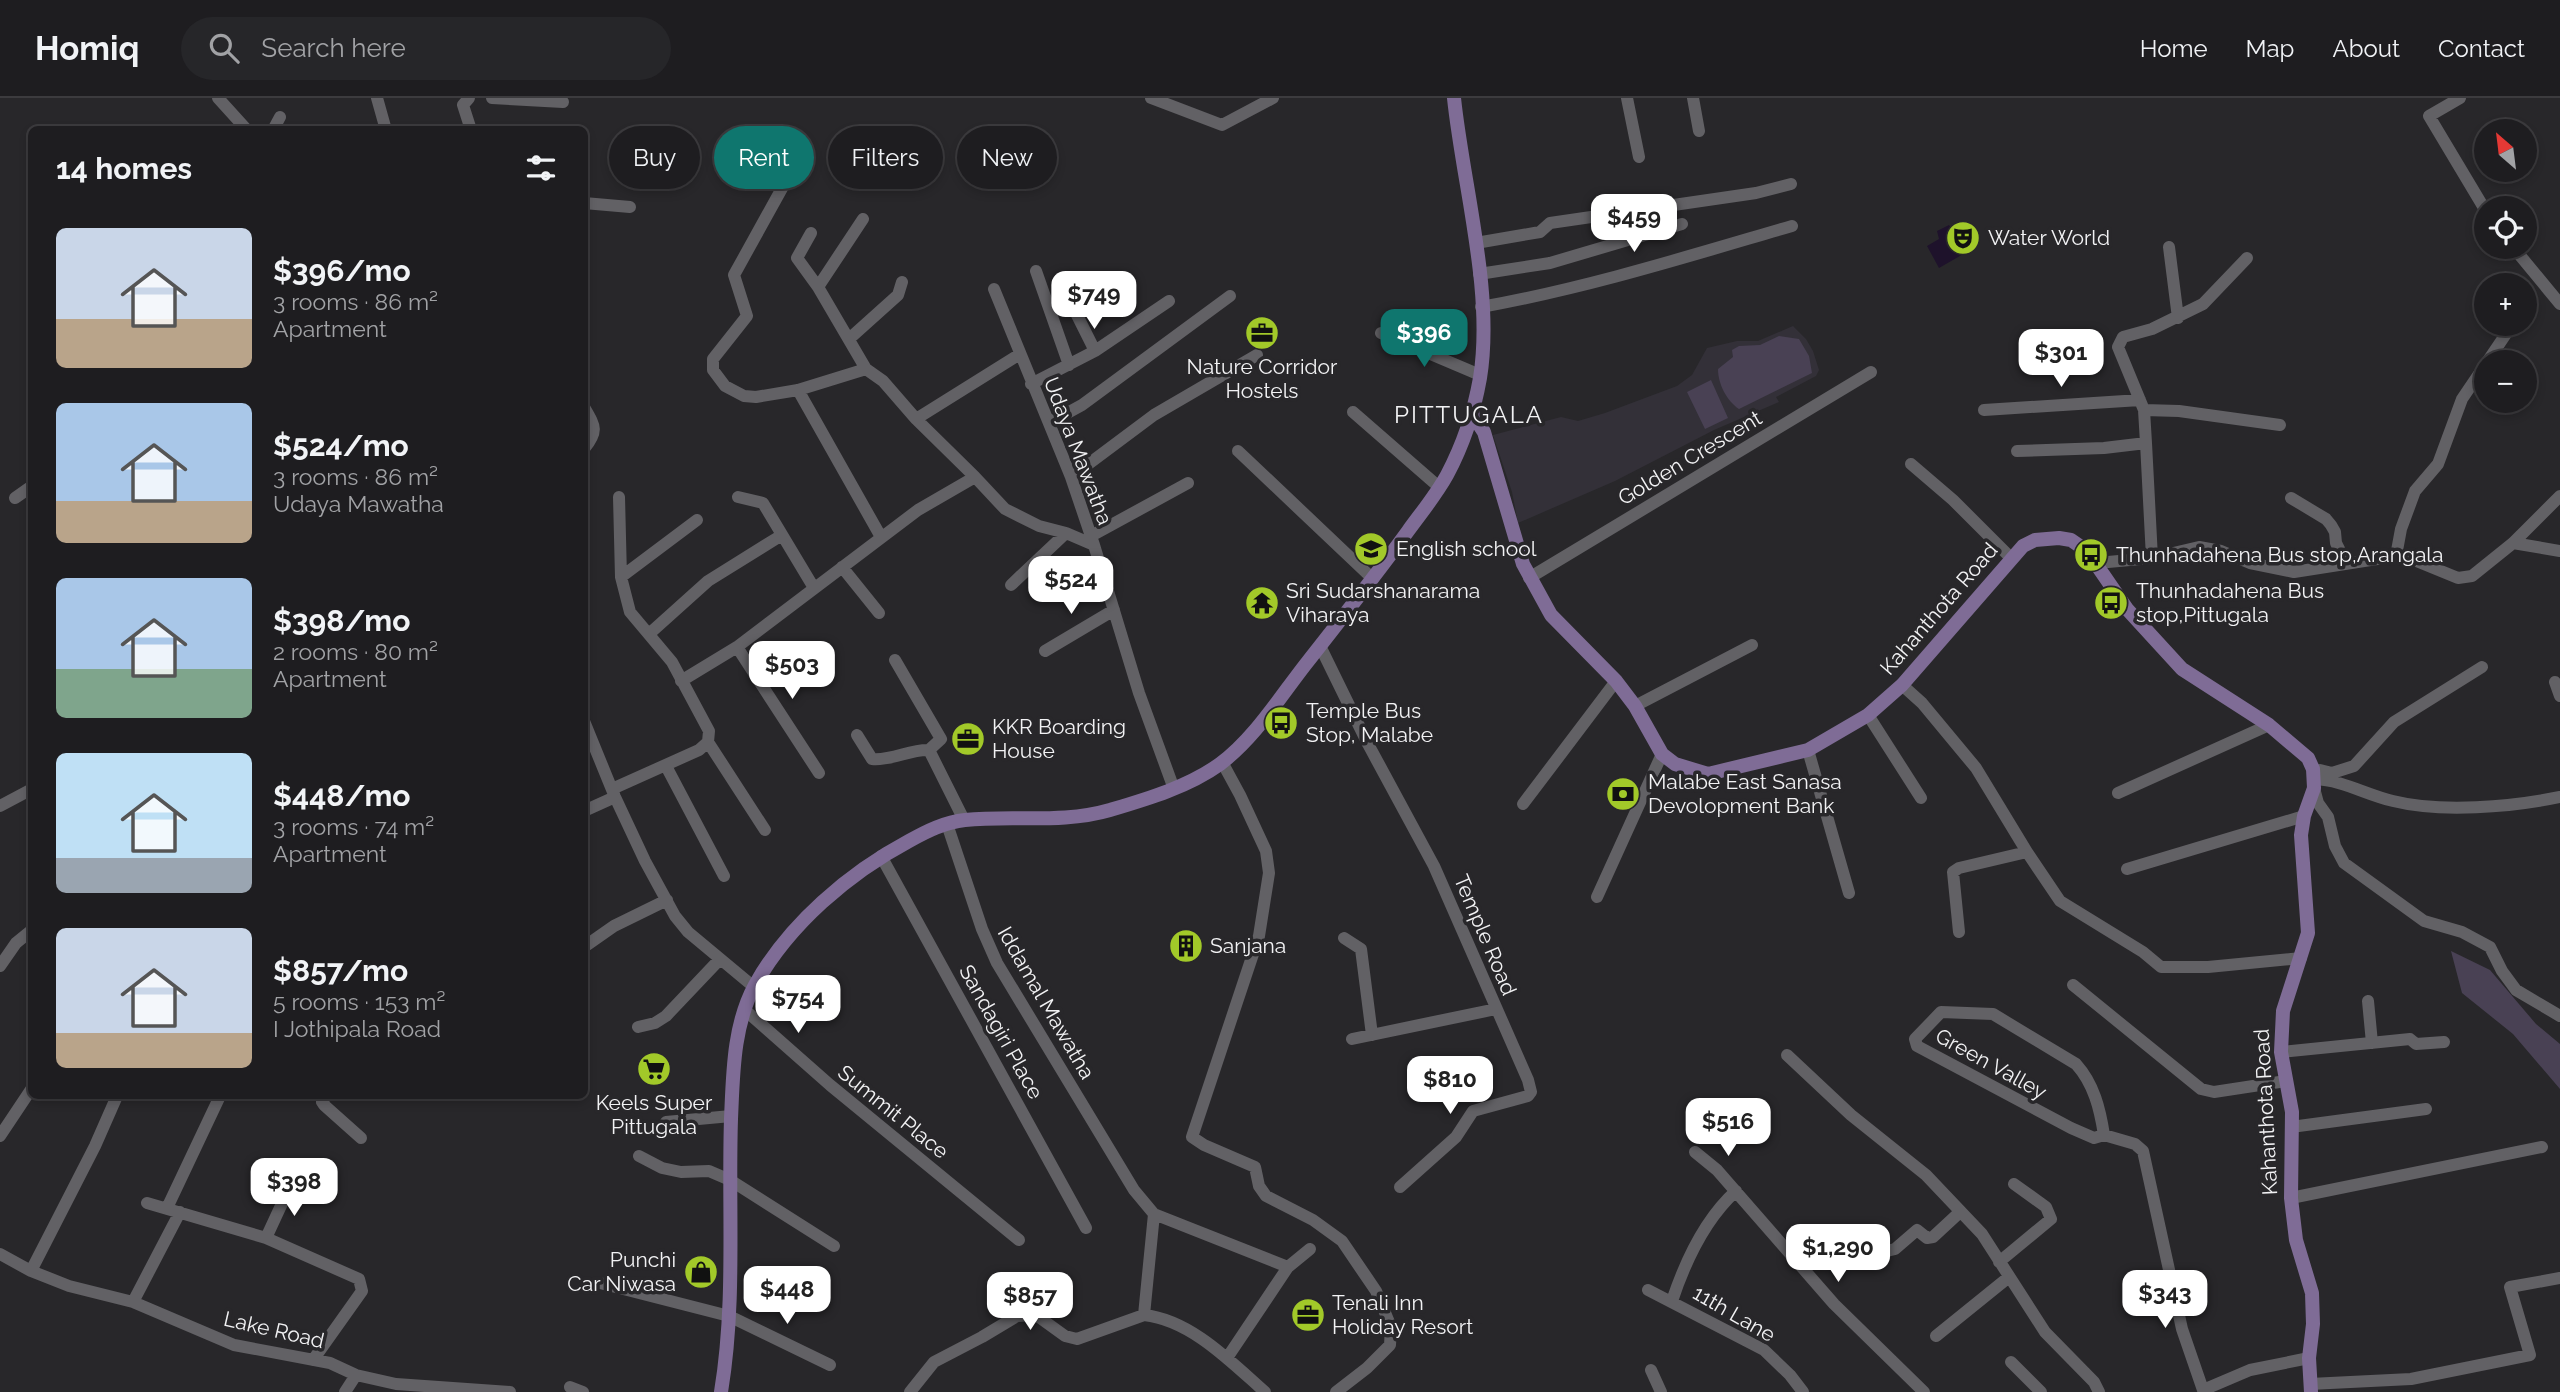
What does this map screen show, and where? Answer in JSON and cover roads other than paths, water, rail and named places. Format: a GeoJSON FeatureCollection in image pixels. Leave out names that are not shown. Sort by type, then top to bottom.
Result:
{"type":"FeatureCollection","features":[{"type":"Feature","properties":{"kind":"main road"},"geometry":{"type":"LineString","coordinates":[[721,1392],[729,1317],[731,1116],[736,1048],[745,1010],[754,987],[789,939],[832,892],[881,856],[933,828],[964,820],[1060,820],[1106,811],[1174,789],[1222,762],[1268,714],[1373,579],[1439,488],[1456,457],[1472,414],[1480,375],[1479,274],[1454,98]]}},
{"type":"Feature","properties":{"kind":"main road"},"geometry":{"type":"LineString","coordinates":[[1472,414],[1485,432],[1522,564],[1529,578],[1551,615],[1616,681],[1635,706],[1662,754]]}},
{"type":"Feature","properties":{"kind":"main road","name":"Kahanthota Road"},"geometry":{"type":"LineString","coordinates":[[1662,754],[1675,764],[1708,774],[1808,750],[1868,715],[1902,685],[2022,546],[2035,540],[2059,538],[2071,540],[2087,551],[2127,608],[2182,669],[2269,725],[2308,758],[2314,779],[2301,835],[2308,933],[2283,1010],[2281,1052],[2292,1112],[2291,1198],[2297,1240],[2312,1293],[2310,1388]]}},
{"type":"Feature","properties":{"kind":"street"},"geometry":{"type":"LineString","coordinates":[[218,98],[243,126]]}},
{"type":"Feature","properties":{"kind":"street"},"geometry":{"type":"LineString","coordinates":[[377,98],[385,126]]}},
{"type":"Feature","properties":{"kind":"street"},"geometry":{"type":"LineString","coordinates":[[469,98],[463,105],[470,126]]}},
{"type":"Feature","properties":{"kind":"street"},"geometry":{"type":"LineString","coordinates":[[492,98],[563,102]]}},
{"type":"Feature","properties":{"kind":"street"},"geometry":{"type":"LineString","coordinates":[[1151,98],[1222,125],[1273,98]]}},
{"type":"Feature","properties":{"kind":"street"},"geometry":{"type":"LineString","coordinates":[[1627,98],[1639,157]]}},
{"type":"Feature","properties":{"kind":"street"},"geometry":{"type":"LineString","coordinates":[[1693,98],[1699,131]]}},
{"type":"Feature","properties":{"kind":"street"},"geometry":{"type":"LineString","coordinates":[[2460,98],[2429,116],[2477,196]]}},
{"type":"Feature","properties":{"kind":"street"},"geometry":{"type":"LineString","coordinates":[[275,126],[280,117]]}},
{"type":"Feature","properties":{"kind":"street"},"geometry":{"type":"LineString","coordinates":[[1476,243],[1540,232],[1550,223],[1756,193],[1791,184]]}},
{"type":"Feature","properties":{"kind":"street"},"geometry":{"type":"LineString","coordinates":[[782,189],[734,275],[747,316],[713,359],[713,370],[725,386],[744,396],[756,397],[798,390],[866,369]]}},
{"type":"Feature","properties":{"kind":"street"},"geometry":{"type":"LineString","coordinates":[[588,204],[630,206]]}},
{"type":"Feature","properties":{"kind":"street"},"geometry":{"type":"LineString","coordinates":[[818,287],[863,219]]}},
{"type":"Feature","properties":{"kind":"street"},"geometry":{"type":"LineString","coordinates":[[1479,274],[1550,263],[1682,224]]}},
{"type":"Feature","properties":{"kind":"street"},"geometry":{"type":"LineString","coordinates":[[1481,307],[1533,298],[1791,226]]}},
{"type":"Feature","properties":{"kind":"street"},"geometry":{"type":"LineString","coordinates":[[811,233],[797,258],[818,287],[866,369],[883,381],[916,419],[1005,509],[1039,526],[1092,540],[1188,483]]}},
{"type":"Feature","properties":{"kind":"street"},"geometry":{"type":"LineString","coordinates":[[2169,247],[2178,317]]}},
{"type":"Feature","properties":{"kind":"street"},"geometry":{"type":"LineString","coordinates":[[2151,558],[2142,405],[2118,346],[2123,337],[2152,329],[2203,304],[2247,258]]}},
{"type":"Feature","properties":{"kind":"street"},"geometry":{"type":"LineString","coordinates":[[2523,259],[2560,304]]}},
{"type":"Feature","properties":{"kind":"street"},"geometry":{"type":"LineString","coordinates":[[1036,271],[1069,365]]}},
{"type":"Feature","properties":{"kind":"street"},"geometry":{"type":"LineString","coordinates":[[849,339],[898,295],[902,282]]}},
{"type":"Feature","properties":{"kind":"street","name":"Udaya Mawatha"},"geometry":{"type":"LineString","coordinates":[[993,289],[1071,477],[1139,693],[1174,789]]}},
{"type":"Feature","properties":{"kind":"street"},"geometry":{"type":"LineString","coordinates":[[1066,293],[1095,351]]}},
{"type":"Feature","properties":{"kind":"street"},"geometry":{"type":"LineString","coordinates":[[1049,424],[1082,405],[1230,296]]}},
{"type":"Feature","properties":{"kind":"street"},"geometry":{"type":"LineString","coordinates":[[1031,384],[1095,351],[1169,301]]}},
{"type":"Feature","properties":{"kind":"street"},"geometry":{"type":"LineString","coordinates":[[1381,333],[1480,375]]}},
{"type":"Feature","properties":{"kind":"street"},"geometry":{"type":"LineString","coordinates":[[2396,556],[2401,529],[2415,491],[2438,464],[2462,399],[2505,336]]}},
{"type":"Feature","properties":{"kind":"street"},"geometry":{"type":"LineString","coordinates":[[916,419],[1020,354]]}},
{"type":"Feature","properties":{"kind":"street"},"geometry":{"type":"LineString","coordinates":[[1071,477],[1154,415],[1257,355]]}},
{"type":"Feature","properties":{"kind":"street","name":"Golden Crescent"},"geometry":{"type":"LineString","coordinates":[[1529,578],[1871,372]]}},
{"type":"Feature","properties":{"kind":"street"},"geometry":{"type":"LineString","coordinates":[[798,390],[881,537]]}},
{"type":"Feature","properties":{"kind":"street"},"geometry":{"type":"LineString","coordinates":[[1984,410],[2142,405],[2280,425]]}},
{"type":"Feature","properties":{"kind":"street"},"geometry":{"type":"LineString","coordinates":[[1353,412],[1439,488]]}},
{"type":"Feature","properties":{"kind":"street"},"geometry":{"type":"LineString","coordinates":[[588,415],[595,429],[595,436],[588,444]]}},
{"type":"Feature","properties":{"kind":"street"},"geometry":{"type":"LineString","coordinates":[[2017,451],[2104,448],[2146,443]]}},
{"type":"Feature","properties":{"kind":"street"},"geometry":{"type":"LineString","coordinates":[[1238,451],[1373,579]]}},
{"type":"Feature","properties":{"kind":"street"},"geometry":{"type":"LineString","coordinates":[[1911,464],[1953,500],[2011,558]]}},
{"type":"Feature","properties":{"kind":"street"},"geometry":{"type":"LineString","coordinates":[[681,681],[737,647],[918,510],[975,477]]}},
{"type":"Feature","properties":{"kind":"street"},"geometry":{"type":"LineString","coordinates":[[15,498],[28,489]]}},
{"type":"Feature","properties":{"kind":"street"},"geometry":{"type":"LineString","coordinates":[[2097,563],[2151,558],[2199,547],[2221,551],[2250,563],[2294,572],[2396,556],[2414,559],[2458,578],[2472,576],[2513,543],[2560,496]]}},
{"type":"Feature","properties":{"kind":"street"},"geometry":{"type":"LineString","coordinates":[[619,497],[621,577],[630,612],[672,662],[709,731],[708,742],[765,830]]}},
{"type":"Feature","properties":{"kind":"street"},"geometry":{"type":"LineString","coordinates":[[737,497],[763,503],[814,588]]}},
{"type":"Feature","properties":{"kind":"street"},"geometry":{"type":"LineString","coordinates":[[2291,498],[2332,525],[2336,543],[2346,563]]}},
{"type":"Feature","properties":{"kind":"street"},"geometry":{"type":"LineString","coordinates":[[621,577],[696,520]]}},
{"type":"Feature","properties":{"kind":"street"},"geometry":{"type":"LineString","coordinates":[[1011,585],[1066,533]]}},
{"type":"Feature","properties":{"kind":"street"},"geometry":{"type":"LineString","coordinates":[[649,634],[708,582],[782,535]]}},
{"type":"Feature","properties":{"kind":"street"},"geometry":{"type":"LineString","coordinates":[[2513,543],[2560,551]]}},
{"type":"Feature","properties":{"kind":"street"},"geometry":{"type":"LineString","coordinates":[[842,567],[879,613]]}},
{"type":"Feature","properties":{"kind":"street"},"geometry":{"type":"LineString","coordinates":[[1045,651],[1114,610]]}},
{"type":"Feature","properties":{"kind":"street"},"geometry":{"type":"LineString","coordinates":[[1635,706],[1752,645]]}},
{"type":"Feature","properties":{"kind":"street","name":"Temple Road"},"geometry":{"type":"LineString","coordinates":[[1320,646],[1368,744],[1434,866],[1531,1092],[1528,1096],[1473,1111],[1456,1137],[1400,1187]]}},
{"type":"Feature","properties":{"kind":"street"},"geometry":{"type":"LineString","coordinates":[[737,647],[819,773]]}},
{"type":"Feature","properties":{"kind":"street"},"geometry":{"type":"LineString","coordinates":[[858,734],[872,760],[929,750],[941,739],[895,660]]}},
{"type":"Feature","properties":{"kind":"street"},"geometry":{"type":"LineString","coordinates":[[2314,779],[2354,766],[2394,722],[2482,667]]}},
{"type":"Feature","properties":{"kind":"street"},"geometry":{"type":"LineString","coordinates":[[1523,804],[1616,681]]}},
{"type":"Feature","properties":{"kind":"street"},"geometry":{"type":"LineString","coordinates":[[2555,682],[2560,696]]}},
{"type":"Feature","properties":{"kind":"street"},"geometry":{"type":"LineString","coordinates":[[1902,685],[1922,703],[1976,768],[2060,901],[2161,967],[2208,967],[2301,958]]}},
{"type":"Feature","properties":{"kind":"street"},"geometry":{"type":"LineString","coordinates":[[1868,715],[1922,798]]}},
{"type":"Feature","properties":{"kind":"street"},"geometry":{"type":"LineString","coordinates":[[2118,793],[2269,725]]}},
{"type":"Feature","properties":{"kind":"street"},"geometry":{"type":"LineString","coordinates":[[588,730],[613,793],[667,900],[688,932],[754,987]]}},
{"type":"Feature","properties":{"kind":"street"},"geometry":{"type":"LineString","coordinates":[[588,809],[666,765],[699,750],[708,742]]}},
{"type":"Feature","properties":{"kind":"street"},"geometry":{"type":"LineString","coordinates":[[929,750],[964,820]]}},
{"type":"Feature","properties":{"kind":"street"},"geometry":{"type":"LineString","coordinates":[[1808,750],[1849,893]]}},
{"type":"Feature","properties":{"kind":"street"},"geometry":{"type":"LineString","coordinates":[[1597,897],[1662,754]]}},
{"type":"Feature","properties":{"kind":"street"},"geometry":{"type":"LineString","coordinates":[[1222,762],[1266,852],[1269,873],[1259,936],[1192,1137],[1255,1167],[1259,1186],[1266,1196],[1313,1220],[1342,1241],[1376,1291],[1391,1327],[1390,1345],[1367,1368],[1336,1392]]}},
{"type":"Feature","properties":{"kind":"street"},"geometry":{"type":"LineString","coordinates":[[666,765],[724,876]]}},
{"type":"Feature","properties":{"kind":"street"},"geometry":{"type":"LineString","coordinates":[[2314,779],[2328,780],[2391,801],[2449,808],[2560,797]]}},
{"type":"Feature","properties":{"kind":"street"},"geometry":{"type":"LineString","coordinates":[[2314,779],[2318,803],[2328,817],[2334,846],[2344,863],[2424,920],[2462,932],[2490,947],[2502,971],[2516,990],[2560,1016]]}},
{"type":"Feature","properties":{"kind":"street"},"geometry":{"type":"LineString","coordinates":[[0,806],[28,791]]}},
{"type":"Feature","properties":{"kind":"street"},"geometry":{"type":"LineString","coordinates":[[2127,869],[2304,816]]}},
{"type":"Feature","properties":{"kind":"street","name":"Iddamal Mawatha"},"geometry":{"type":"LineString","coordinates":[[947,824],[982,929],[997,963],[1134,1191],[1154,1214]]}},
{"type":"Feature","properties":{"kind":"street"},"geometry":{"type":"LineString","coordinates":[[1959,932],[1953,872],[1959,867],[2027,852]]}},
{"type":"Feature","properties":{"kind":"street","name":"Sandagiri Place"},"geometry":{"type":"LineString","coordinates":[[881,856],[1086,1228]]}},
{"type":"Feature","properties":{"kind":"street"},"geometry":{"type":"LineString","coordinates":[[588,944],[614,926],[667,900]]}},
{"type":"Feature","properties":{"kind":"street"},"geometry":{"type":"LineString","coordinates":[[0,966],[16,943],[28,933]]}},
{"type":"Feature","properties":{"kind":"street"},"geometry":{"type":"LineString","coordinates":[[1344,938],[1361,949],[1372,1035]]}},
{"type":"Feature","properties":{"kind":"street"},"geometry":{"type":"LineString","coordinates":[[638,1027],[655,1023],[666,1016],[720,959]]}},
{"type":"Feature","properties":{"kind":"street"},"geometry":{"type":"LineString","coordinates":[[2073,985],[2201,1089],[2214,1092],[2286,1081]]}},
{"type":"Feature","properties":{"kind":"street"},"geometry":{"type":"LineString","coordinates":[[2368,1001],[2372,1043]]}},
{"type":"Feature","properties":{"kind":"street"},"geometry":{"type":"LineString","coordinates":[[1352,1039],[1496,1009]]}},
{"type":"Feature","properties":{"kind":"street","name":"Summit Place"},"geometry":{"type":"LineString","coordinates":[[745,1010],[830,1085],[1019,1240]]}},
{"type":"Feature","properties":{"kind":"street","name":"Green Valley"},"geometry":{"type":"LineString","coordinates":[[2104,1135],[2097,1100],[2083,1071],[2076,1064],[1993,1014],[1941,1012],[1915,1039],[1917,1046],[2083,1134],[2094,1138],[2104,1135],[2135,1144],[2143,1152],[2182,1329],[2203,1390],[2250,1370],[2309,1358]]}},
{"type":"Feature","properties":{"kind":"street"},"geometry":{"type":"LineString","coordinates":[[2281,1052],[2410,1039],[2416,1044],[2444,1042]]}},
{"type":"Feature","properties":{"kind":"street"},"geometry":{"type":"LineString","coordinates":[[1787,1055],[1851,1115],[1926,1175],[1982,1234],[2046,1332],[2094,1382],[2099,1392]]}},
{"type":"Feature","properties":{"kind":"street"},"geometry":{"type":"LineString","coordinates":[[0,1136],[28,1094]]}},
{"type":"Feature","properties":{"kind":"street"},"geometry":{"type":"LineString","coordinates":[[31,1271],[95,1146],[116,1099]]}},
{"type":"Feature","properties":{"kind":"street"},"geometry":{"type":"LineString","coordinates":[[166,1208],[219,1099]]}},
{"type":"Feature","properties":{"kind":"street"},"geometry":{"type":"LineString","coordinates":[[324,1099],[324,1105],[361,1138]]}},
{"type":"Feature","properties":{"kind":"street"},"geometry":{"type":"LineString","coordinates":[[2291,1127],[2426,1110]]}},
{"type":"Feature","properties":{"kind":"street"},"geometry":{"type":"LineString","coordinates":[[666,1122],[731,1116]]}},
{"type":"Feature","properties":{"kind":"street"},"geometry":{"type":"LineString","coordinates":[[2291,1198],[2542,1147]]}},
{"type":"Feature","properties":{"kind":"street"},"geometry":{"type":"LineString","coordinates":[[1695,1152],[1717,1170],[1834,1304],[1924,1392]]}},
{"type":"Feature","properties":{"kind":"street"},"geometry":{"type":"LineString","coordinates":[[639,1156],[662,1168],[681,1172],[709,1171],[730,1180],[834,1246]]}},
{"type":"Feature","properties":{"kind":"street"},"geometry":{"type":"LineString","coordinates":[[266,1238],[291,1184]]}},
{"type":"Feature","properties":{"kind":"street"},"geometry":{"type":"LineString","coordinates":[[1999,1262],[2051,1219],[2046,1207],[2014,1184]]}},
{"type":"Feature","properties":{"kind":"street","name":"11th Lane"},"geometry":{"type":"LineString","coordinates":[[1672,1301],[1696,1246],[1714,1215],[1736,1191]]}},
{"type":"Feature","properties":{"kind":"street"},"geometry":{"type":"LineString","coordinates":[[147,1203],[266,1238],[359,1279],[362,1291],[313,1360]]}},
{"type":"Feature","properties":{"kind":"street"},"geometry":{"type":"LineString","coordinates":[[133,1302],[180,1212]]}},
{"type":"Feature","properties":{"kind":"street"},"geometry":{"type":"LineString","coordinates":[[1883,1252],[1895,1249],[1917,1230],[1927,1238],[1933,1237],[1960,1212]]}},
{"type":"Feature","properties":{"kind":"street"},"geometry":{"type":"LineString","coordinates":[[1144,1315],[1154,1214],[1288,1267]]}},
{"type":"Feature","properties":{"kind":"street"},"geometry":{"type":"LineString","coordinates":[[1227,1358],[1288,1267],[1310,1249]]}},
{"type":"Feature","properties":{"kind":"street","name":"Lake Road"},"geometry":{"type":"LineString","coordinates":[[0,1254],[31,1271],[69,1286],[133,1302],[234,1345],[330,1363],[356,1375],[396,1384],[510,1392]]}},
{"type":"Feature","properties":{"kind":"street"},"geometry":{"type":"LineString","coordinates":[[1936,1336],[2009,1277]]}},
{"type":"Feature","properties":{"kind":"street"},"geometry":{"type":"LineString","coordinates":[[2310,1388],[2411,1379],[2530,1355],[2510,1287],[2560,1278]]}},
{"type":"Feature","properties":{"kind":"street"},"geometry":{"type":"LineString","coordinates":[[600,1283],[729,1317],[830,1365]]}},
{"type":"Feature","properties":{"kind":"street","name":"11th Lane"},"geometry":{"type":"LineString","coordinates":[[1648,1290],[1764,1350],[1803,1392]]}},
{"type":"Feature","properties":{"kind":"street"},"geometry":{"type":"LineString","coordinates":[[910,1392],[934,1362],[1017,1315],[1036,1315],[1065,1336],[1077,1339],[1144,1315],[1162,1317],[1193,1334],[1227,1358],[1265,1392]]}},
{"type":"Feature","properties":{"kind":"street"},"geometry":{"type":"LineString","coordinates":[[2011,1362],[2041,1392]]}},
{"type":"Feature","properties":{"kind":"street"},"geometry":{"type":"LineString","coordinates":[[1651,1370],[1661,1392]]}},
{"type":"Feature","properties":{"kind":"street"},"geometry":{"type":"LineString","coordinates":[[345,1392],[356,1375]]}},
{"type":"Feature","properties":{"kind":"street"},"geometry":{"type":"LineString","coordinates":[[570,1387],[583,1392]]}},
{"type":"Feature","properties":{"kind":"place","name":"Water World"},"geometry":{"type":"Point","coordinates":[1963,238]}},
{"type":"Feature","properties":{"kind":"place","name":"Nature Corridor Hostels"},"geometry":{"type":"Point","coordinates":[1262,333]}},
{"type":"Feature","properties":{"kind":"place","name":"English school"},"geometry":{"type":"Point","coordinates":[1371,549]}},
{"type":"Feature","properties":{"kind":"place","name":"Thunhadahena Bus stop,Arangala"},"geometry":{"type":"Point","coordinates":[2091,555]}},
{"type":"Feature","properties":{"kind":"place","name":"Sri Sudarshanarama Viharaya"},"geometry":{"type":"Point","coordinates":[1262,603]}},
{"type":"Feature","properties":{"kind":"place","name":"Thunhadahena Bus stop,Pittugala"},"geometry":{"type":"Point","coordinates":[2111,603]}},
{"type":"Feature","properties":{"kind":"place","name":"Temple Bus Stop, Malabe"},"geometry":{"type":"Point","coordinates":[1281,723]}},
{"type":"Feature","properties":{"kind":"place","name":"KKR Boarding House"},"geometry":{"type":"Point","coordinates":[968,739]}},
{"type":"Feature","properties":{"kind":"place","name":"Malabe East Sanasa Devolopment Bank"},"geometry":{"type":"Point","coordinates":[1623,794]}},
{"type":"Feature","properties":{"kind":"place","name":"Sanjana"},"geometry":{"type":"Point","coordinates":[1186,946]}},
{"type":"Feature","properties":{"kind":"place","name":"Keels Super Pittugala"},"geometry":{"type":"Point","coordinates":[654,1069]}},
{"type":"Feature","properties":{"kind":"place","name":"Punchi Car Niwasa"},"geometry":{"type":"Point","coordinates":[701,1272]}},
{"type":"Feature","properties":{"kind":"place","name":"Tenali Inn Holiday Resort"},"geometry":{"type":"Point","coordinates":[1308,1315]}},
{"type":"Feature","properties":{"kind":"district","name":"PITTUGALA"},"geometry":{"type":"Point","coordinates":[1469,415]}}]}
